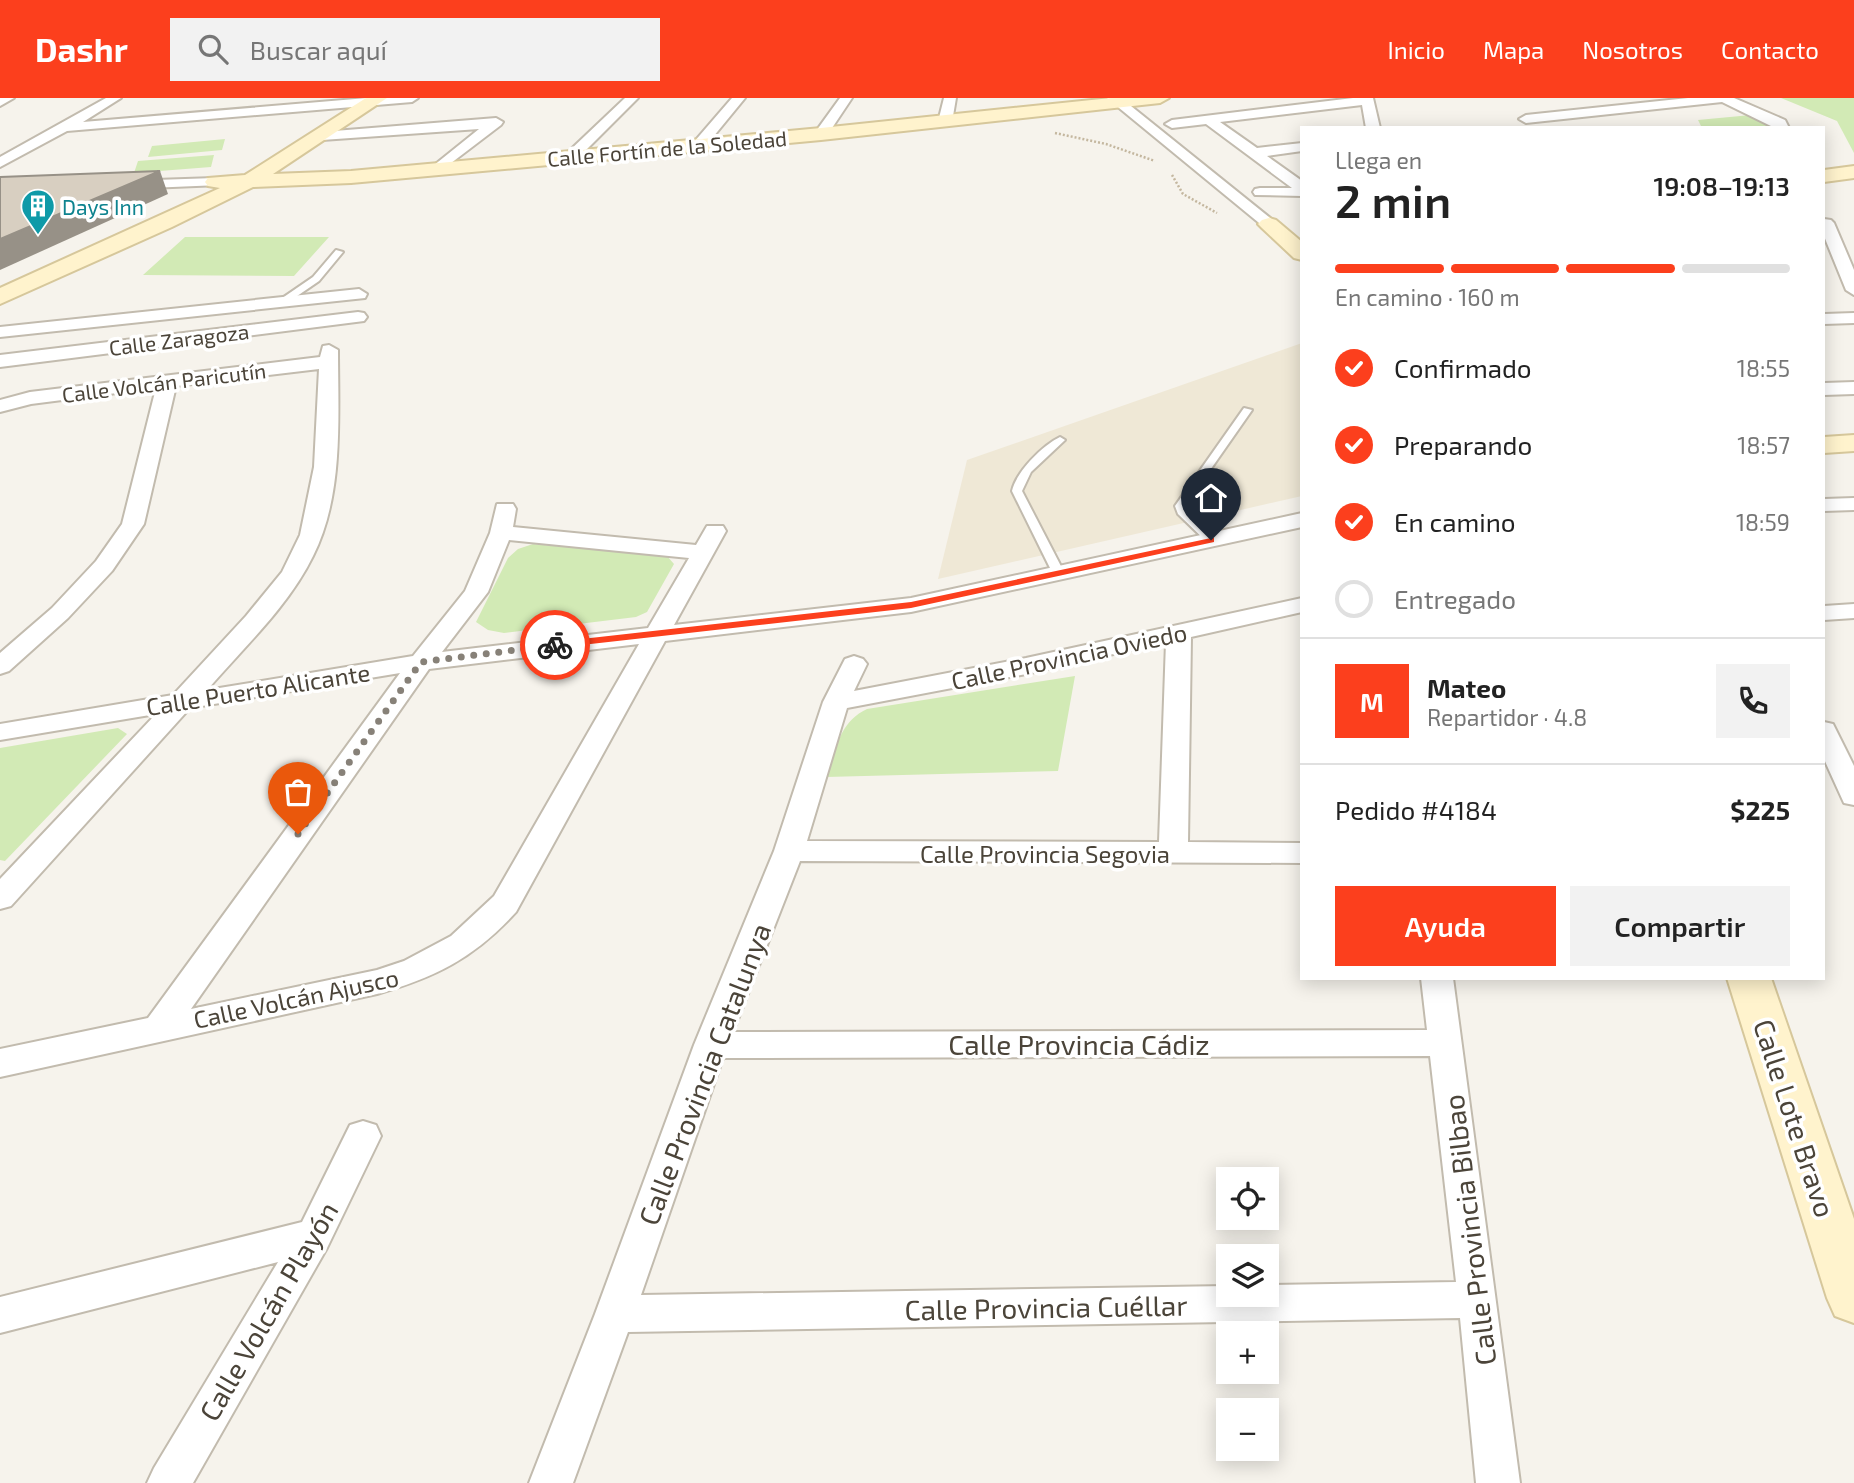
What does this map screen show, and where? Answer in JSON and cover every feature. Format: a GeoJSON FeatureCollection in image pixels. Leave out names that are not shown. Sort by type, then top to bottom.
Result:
{"type":"FeatureCollection","features":[{"type":"Feature","properties":{"kind":"street"},"geometry":{"type":"LineString","coordinates":[[0,102],[8,98]]}},
{"type":"Feature","properties":{"kind":"street"},"geometry":{"type":"LineString","coordinates":[[0,163],[115,98]]}},
{"type":"Feature","properties":{"kind":"street"},"geometry":{"type":"LineString","coordinates":[[65,127],[362,100],[412,98]]}},
{"type":"Feature","properties":{"kind":"street"},"geometry":{"type":"LineString","coordinates":[[572,156],[632,98]]}},
{"type":"Feature","properties":{"kind":"street"},"geometry":{"type":"LineString","coordinates":[[699,145],[739,98]]}},
{"type":"Feature","properties":{"kind":"street"},"geometry":{"type":"LineString","coordinates":[[821,134],[846,98]]}},
{"type":"Feature","properties":{"kind":"street"},"geometry":{"type":"LineString","coordinates":[[945,122],[950,98]]}},
{"type":"Feature","properties":{"kind":"street","name":"Calle Fortín de la Soledad"},"geometry":{"type":"LineString","coordinates":[[215,181],[351,177],[945,122],[1160,98]]}},
{"type":"Feature","properties":{"kind":"street"},"geometry":{"type":"LineString","coordinates":[[1526,118],[1634,113],[1724,98],[1780,123],[1781,126]]}},
{"type":"Feature","properties":{"kind":"street"},"geometry":{"type":"LineString","coordinates":[[1172,124],[1368,99],[1373,126]]}},
{"type":"Feature","properties":{"kind":"street"},"geometry":{"type":"LineString","coordinates":[[0,297],[165,223],[249,181],[322,136],[362,100]]}},
{"type":"Feature","properties":{"kind":"street"},"geometry":{"type":"LineString","coordinates":[[0,278],[130,222],[215,181],[362,100]]}},
{"type":"Feature","properties":{"kind":"street"},"geometry":{"type":"LineString","coordinates":[[1116,101],[1300,249]]}},
{"type":"Feature","properties":{"kind":"street"},"geometry":{"type":"LineString","coordinates":[[1208,119],[1300,188]]}},
{"type":"Feature","properties":{"kind":"street"},"geometry":{"type":"LineString","coordinates":[[322,136],[498,120],[438,169]]}},
{"type":"Feature","properties":{"kind":"street"},"geometry":{"type":"LineString","coordinates":[[1254,153],[1300,147]]}},
{"type":"Feature","properties":{"kind":"street"},"geometry":{"type":"LineString","coordinates":[[1825,176],[1854,172]]}},
{"type":"Feature","properties":{"kind":"street"},"geometry":{"type":"LineString","coordinates":[[106,186],[215,181]]}},
{"type":"Feature","properties":{"kind":"street"},"geometry":{"type":"LineString","coordinates":[[1260,192],[1300,190]]}},
{"type":"Feature","properties":{"kind":"street"},"geometry":{"type":"LineString","coordinates":[[1269,224],[1300,222]]}},
{"type":"Feature","properties":{"kind":"street"},"geometry":{"type":"LineString","coordinates":[[1826,223],[1828,240],[1854,290]]}},
{"type":"Feature","properties":{"kind":"street","name":"Calle Zaragoza"},"geometry":{"type":"LineString","coordinates":[[0,332],[359,295]]}},
{"type":"Feature","properties":{"kind":"street","name":"Calle Zaragoza"},"geometry":{"type":"LineString","coordinates":[[0,361],[358,317]]}},
{"type":"Feature","properties":{"kind":"street"},"geometry":{"type":"LineString","coordinates":[[1825,319],[1854,318]]}},
{"type":"Feature","properties":{"kind":"street","name":"Calle Volcán Paricutín"},"geometry":{"type":"LineString","coordinates":[[0,406],[30,398],[167,382],[329,356],[324,481],[310,537],[293,572],[267,607],[183,702]]}},
{"type":"Feature","properties":{"kind":"street"},"geometry":{"type":"LineString","coordinates":[[0,666],[60,613],[104,566],[133,524],[167,382]]}},
{"type":"Feature","properties":{"kind":"street"},"geometry":{"type":"LineString","coordinates":[[1825,389],[1854,388]]}},
{"type":"Feature","properties":{"kind":"street"},"geometry":{"type":"LineString","coordinates":[[1825,445],[1854,443]]}},
{"type":"Feature","properties":{"kind":"street"},"geometry":{"type":"LineString","coordinates":[[1825,505],[1854,504]]}},
{"type":"Feature","properties":{"kind":"street","name":"Calle Puerto Alicante"},"geometry":{"type":"LineString","coordinates":[[0,732],[421,662],[911,605],[1300,520]]}},
{"type":"Feature","properties":{"kind":"street","name":"Calle Volcán Ajusco"},"geometry":{"type":"LineString","coordinates":[[0,1063],[411,973],[454,952],[505,904],[708,542],[503,521],[475,592],[421,662]]}},
{"type":"Feature","properties":{"kind":"street","name":"Calle Provincia Oviedo"},"geometry":{"type":"LineString","coordinates":[[836,702],[1179,634],[1300,605]]}},
{"type":"Feature","properties":{"kind":"street"},"geometry":{"type":"LineString","coordinates":[[1825,613],[1854,611]]}},
{"type":"Feature","properties":{"kind":"street"},"geometry":{"type":"LineString","coordinates":[[1173,853],[1179,634]]}},
{"type":"Feature","properties":{"kind":"street"},"geometry":{"type":"LineString","coordinates":[[160,1027],[421,662]]}},
{"type":"Feature","properties":{"kind":"street","name":"Calle Provincia Catalunya"},"geometry":{"type":"LineString","coordinates":[[551,1483],[615,1314],[711,1045],[789,851],[836,702],[854,664]]}},
{"type":"Feature","properties":{"kind":"street"},"geometry":{"type":"LineString","coordinates":[[0,898],[183,702]]}},
{"type":"Feature","properties":{"kind":"street"},"geometry":{"type":"LineString","coordinates":[[1836,741],[1854,796]]}},
{"type":"Feature","properties":{"kind":"street","name":"Calle Provincia Segovia"},"geometry":{"type":"LineString","coordinates":[[789,851],[1300,853]]}},
{"type":"Feature","properties":{"kind":"street","name":"Calle Provincia Bilbao"},"geometry":{"type":"LineString","coordinates":[[1437,980],[1498,1483]]}},
{"type":"Feature","properties":{"kind":"street","name":"Calle Lote Bravo"},"geometry":{"type":"LineString","coordinates":[[1750,980],[1853,1291]]}},
{"type":"Feature","properties":{"kind":"street","name":"Calle Provincia Cádiz"},"geometry":{"type":"LineString","coordinates":[[711,1045],[1446,1043]]}},
{"type":"Feature","properties":{"kind":"street","name":"Calle Volcán Playón"},"geometry":{"type":"LineString","coordinates":[[169,1483],[314,1237],[363,1136]]}},
{"type":"Feature","properties":{"kind":"street"},"geometry":{"type":"LineString","coordinates":[[0,1315],[314,1237]]}},
{"type":"Feature","properties":{"kind":"street","name":"Calle Provincia Cuéllar"},"geometry":{"type":"LineString","coordinates":[[615,1314],[1478,1300]]}},
{"type":"Feature","properties":{"kind":"lane"},"geometry":{"type":"LineString","coordinates":[[281,303],[316,279],[339,252]]}},
{"type":"Feature","properties":{"kind":"lane"},"geometry":{"type":"LineString","coordinates":[[1211,540],[1182,512],[1180,506],[1247,410]]}},
{"type":"Feature","properties":{"kind":"lane"},"geometry":{"type":"LineString","coordinates":[[1059,574],[1017,491],[1017,481],[1060,440]]}},
{"type":"Feature","properties":{"kind":"path"},"geometry":{"type":"LineString","coordinates":[[1051,132],[1106,144],[1160,163]]}},
{"type":"Feature","properties":{"kind":"path"},"geometry":{"type":"LineString","coordinates":[[1169,171],[1183,194],[1194,203],[1214,212],[1269,224]]}},
{"type":"Feature","properties":{"kind":"shaded area"},"geometry":{"type":"Polygon","coordinates":[[[1300,344],[1300,496],[938,579],[967,460],[1300,344]]]}},
{"type":"Feature","properties":{"kind":"green space"},"geometry":{"type":"Polygon","coordinates":[[[1781,98],[1854,98],[1854,153],[1837,121],[1781,98]]]}},
{"type":"Feature","properties":{"kind":"green space"},"geometry":{"type":"Polygon","coordinates":[[[1751,115],[1769,122],[1771,126],[1701,126],[1698,120],[1751,115]]]}},
{"type":"Feature","properties":{"kind":"green space"},"geometry":{"type":"Polygon","coordinates":[[[225,139],[222,150],[148,157],[152,146],[225,139]]]}},
{"type":"Feature","properties":{"kind":"green space"},"geometry":{"type":"Polygon","coordinates":[[[214,155],[211,167],[134,173],[138,161],[214,155]]]}},
{"type":"Feature","properties":{"kind":"green space"},"geometry":{"type":"Polygon","coordinates":[[[185,237],[329,237],[294,276],[143,275],[185,237]]]}},
{"type":"Feature","properties":{"kind":"green space"},"geometry":{"type":"Polygon","coordinates":[[[533,544],[667,556],[674,564],[647,612],[636,617],[504,633],[488,630],[476,622],[508,558],[518,549],[533,544]]]}},
{"type":"Feature","properties":{"kind":"green space"},"geometry":{"type":"Polygon","coordinates":[[[1075,676],[1058,771],[826,777],[844,729],[867,709],[1075,676]]]}},
{"type":"Feature","properties":{"kind":"green space"},"geometry":{"type":"Polygon","coordinates":[[[118,728],[127,734],[5,861],[0,860],[0,748],[118,728]]]}},
{"type":"Feature","properties":{"kind":"building"},"geometry":{"type":"Polygon","coordinates":[[[160,171],[0,239],[0,177],[160,171]]]}},
{"type":"Feature","properties":{"kind":"way so far"},"geometry":{"type":"LineString","coordinates":[[298,834],[421,662],[555,645]]}},
{"type":"Feature","properties":{"kind":"place","name":"Days Inn"},"geometry":{"type":"Point","coordinates":[38,236]}},
{"type":"Feature","properties":{"kind":"route"},"geometry":{"type":"LineString","coordinates":[[555,645],[817,618],[911,605],[1211,540]]}}]}
